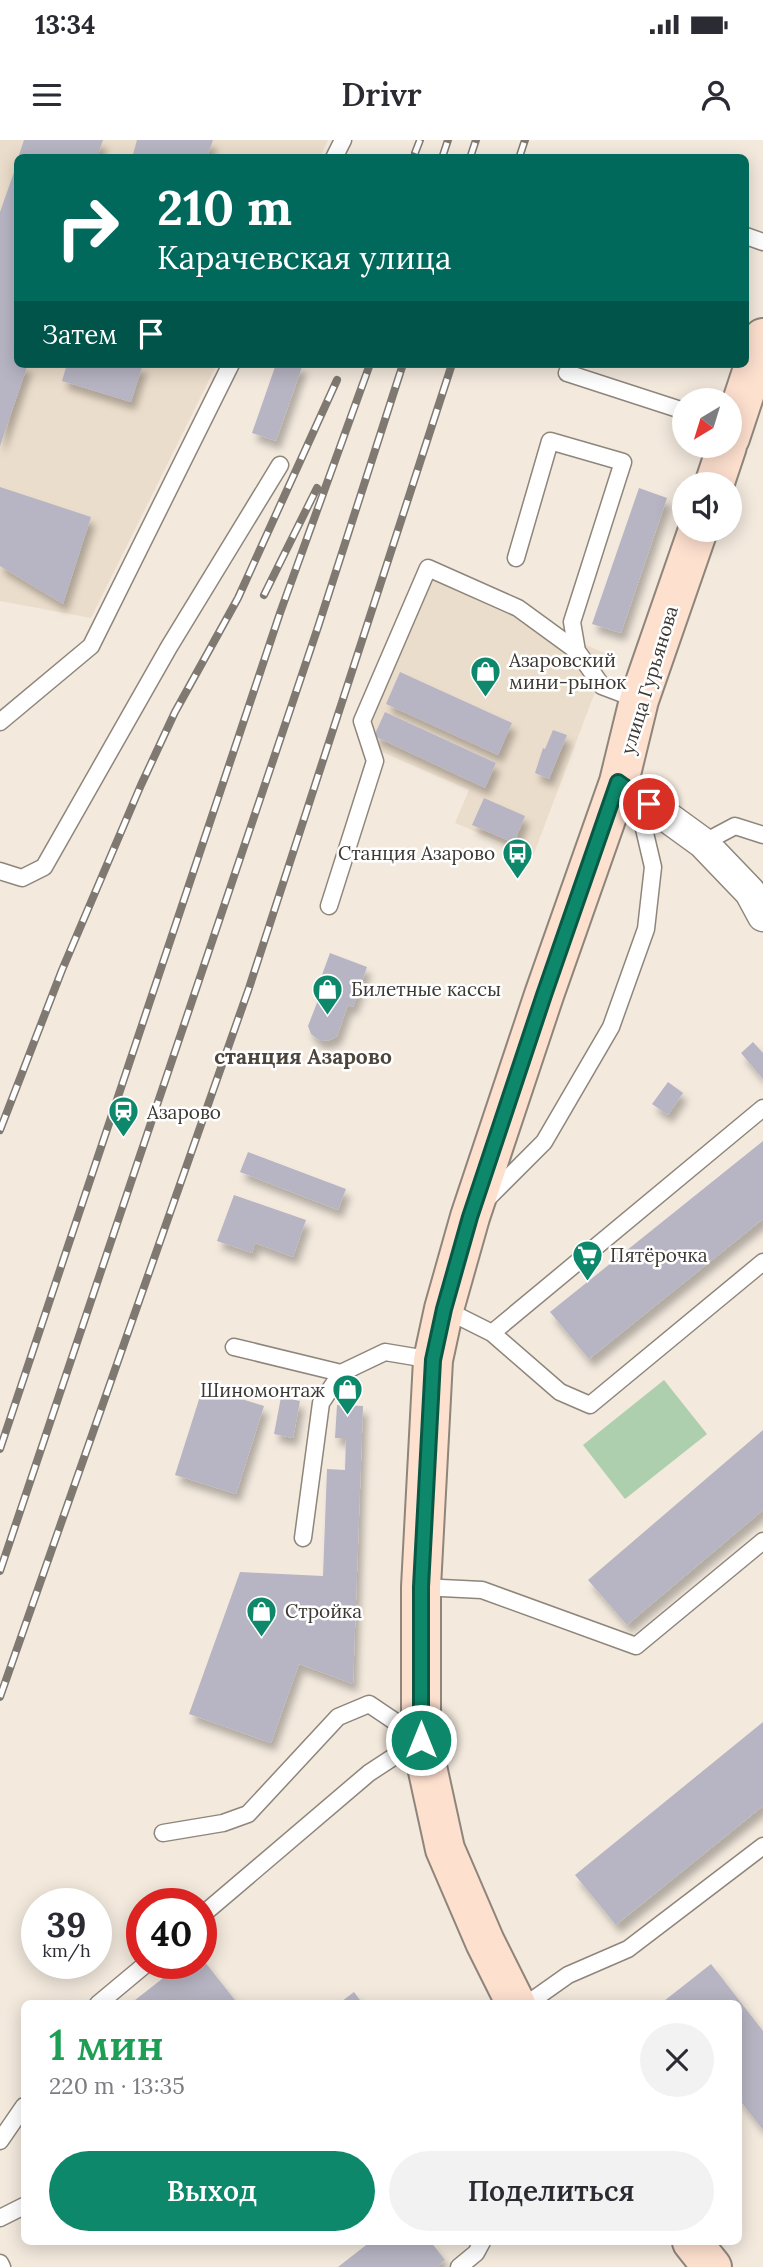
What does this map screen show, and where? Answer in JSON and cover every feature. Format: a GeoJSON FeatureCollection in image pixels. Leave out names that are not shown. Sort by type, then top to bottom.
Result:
{"type":"FeatureCollection","features":[{"type":"Feature","properties":{"kind":"street"},"geometry":{"type":"LineString","coordinates":[[742,399],[763,338]]}},
{"type":"Feature","properties":{"kind":"street","name":"улица Гурьянова"},"geometry":{"type":"LineString","coordinates":[[514,2000],[485,1942],[445,1849],[421,1740],[421,1587],[433,1360],[444,1309],[470,1217],[618,782],[639,700],[694,542]]}},
{"type":"Feature","properties":{"kind":"street"},"geometry":{"type":"LineString","coordinates":[[618,782],[703,843],[750,892],[763,916]]}},
{"type":"Feature","properties":{"kind":"street"},"geometry":{"type":"LineString","coordinates":[[694,2245],[712,2267]]}},
{"type":"Feature","properties":{"kind":"lane"},"geometry":{"type":"LineString","coordinates":[[0,722],[90,646],[229,368]]}},
{"type":"Feature","properties":{"kind":"lane"},"geometry":{"type":"LineString","coordinates":[[569,368],[567,373],[672,407]]}},
{"type":"Feature","properties":{"kind":"lane"},"geometry":{"type":"LineString","coordinates":[[516,558],[550,441],[623,462],[572,622],[577,650]]}},
{"type":"Feature","properties":{"kind":"lane"},"geometry":{"type":"LineString","coordinates":[[0,871],[22,878],[44,867],[169,647],[281,465]]}},
{"type":"Feature","properties":{"kind":"lane"},"geometry":{"type":"LineString","coordinates":[[328,906],[375,761],[362,721],[428,568],[518,608],[577,650],[602,686],[639,700]]}},
{"type":"Feature","properties":{"kind":"lane"},"geometry":{"type":"LineString","coordinates":[[470,1217],[544,1142],[611,1027],[646,929],[653,867],[641,816],[618,782]]}},
{"type":"Feature","properties":{"kind":"lane"},"geometry":{"type":"LineString","coordinates":[[703,843],[735,826],[763,835]]}},
{"type":"Feature","properties":{"kind":"lane"},"geometry":{"type":"LineString","coordinates":[[492,1333],[763,1108]]}},
{"type":"Feature","properties":{"kind":"lane"},"geometry":{"type":"LineString","coordinates":[[444,1309],[492,1333],[560,1392],[590,1405],[763,1262]]}},
{"type":"Feature","properties":{"kind":"lane"},"geometry":{"type":"LineString","coordinates":[[234,1347],[341,1373]]}},
{"type":"Feature","properties":{"kind":"lane"},"geometry":{"type":"LineString","coordinates":[[303,1538],[321,1403],[341,1373],[385,1352],[433,1360]]}},
{"type":"Feature","properties":{"kind":"lane"},"geometry":{"type":"LineString","coordinates":[[421,1587],[482,1590],[636,1646],[763,1541]]}},
{"type":"Feature","properties":{"kind":"lane"},"geometry":{"type":"LineString","coordinates":[[163,1833],[223,1823],[248,1814],[338,1717],[369,1704],[421,1740],[369,1773],[217,1902]]}},
{"type":"Feature","properties":{"kind":"lane"},"geometry":{"type":"LineString","coordinates":[[533,2000],[568,1975],[628,1949],[763,1846]]}},
{"type":"Feature","properties":{"kind":"lane"},"geometry":{"type":"LineString","coordinates":[[103,2000],[128,1979]]}},
{"type":"Feature","properties":{"kind":"lane"},"geometry":{"type":"LineString","coordinates":[[0,2141],[21,2110]]}},
{"type":"Feature","properties":{"kind":"lane"},"geometry":{"type":"LineString","coordinates":[[0,2218],[21,2208]]}},
{"type":"Feature","properties":{"kind":"lane"},"geometry":{"type":"LineString","coordinates":[[459,2267],[476,2253],[480,2245]]}},
{"type":"Feature","properties":{"kind":"shaded area"},"geometry":{"type":"Polygon","coordinates":[[[0,140],[328,140],[321,154],[14,154],[14,368],[215,368],[91,618],[0,601],[0,140]]]}},
{"type":"Feature","properties":{"kind":"shaded area","name":"Азаровский мини-рынок"},"geometry":{"type":"Polygon","coordinates":[[[431,577],[609,655],[533,856],[455,823],[469,790],[359,742],[431,577]]]}},
{"type":"Feature","properties":{"kind":"green space"},"geometry":{"type":"Polygon","coordinates":[[[664,1380],[707,1434],[625,1499],[583,1445],[664,1380]]]}},
{"type":"Feature","properties":{"kind":"building"},"geometry":{"type":"Polygon","coordinates":[[[24,140],[103,140],[98,154],[19,154],[24,140]]]}},
{"type":"Feature","properties":{"kind":"building"},"geometry":{"type":"Polygon","coordinates":[[[137,140],[213,140],[208,154],[133,154],[137,140]]]}},
{"type":"Feature","properties":{"kind":"building"},"geometry":{"type":"Polygon","coordinates":[[[14,172],[14,368],[27,368],[0,446],[0,212],[14,172]]]}},
{"type":"Feature","properties":{"kind":"building"},"geometry":{"type":"Polygon","coordinates":[[[66,368],[142,368],[131,402],[62,381],[66,368]]]}},
{"type":"Feature","properties":{"kind":"building"},"geometry":{"type":"Polygon","coordinates":[[[275,368],[302,368],[276,441],[252,433],[275,368]]]}},
{"type":"Feature","properties":{"kind":"building"},"geometry":{"type":"Polygon","coordinates":[[[0,487],[91,517],[63,604],[0,566],[0,487]]]}},
{"type":"Feature","properties":{"kind":"building"},"geometry":{"type":"Polygon","coordinates":[[[639,488],[667,498],[621,633],[592,624],[639,488]]]}},
{"type":"Feature","properties":{"kind":"building"},"geometry":{"type":"Polygon","coordinates":[[[400,672],[512,723],[498,755],[386,704],[400,672]]]}},
{"type":"Feature","properties":{"kind":"building"},"geometry":{"type":"Polygon","coordinates":[[[385,712],[496,763],[485,788],[374,736],[385,712]]]}},
{"type":"Feature","properties":{"kind":"building"},"geometry":{"type":"Polygon","coordinates":[[[553,730],[567,735],[549,779],[535,773],[543,748],[545,749],[553,730]]]}},
{"type":"Feature","properties":{"kind":"building"},"geometry":{"type":"Polygon","coordinates":[[[484,798],[525,816],[514,843],[472,825],[484,798]]]}},
{"type":"Feature","properties":{"kind":"building"},"geometry":{"type":"Polygon","coordinates":[[[330,953],[367,967],[353,1007],[348,1005],[337,1036],[320,1041],[311,1034],[308,1026],[320,995],[315,994],[330,953]]]}},
{"type":"Feature","properties":{"kind":"building"},"geometry":{"type":"Polygon","coordinates":[[[753,1042],[763,1053],[763,1079],[741,1053],[753,1042]]]}},
{"type":"Feature","properties":{"kind":"building"},"geometry":{"type":"Polygon","coordinates":[[[668,1082],[683,1093],[668,1115],[652,1104],[668,1082]]]}},
{"type":"Feature","properties":{"kind":"building"},"geometry":{"type":"Polygon","coordinates":[[[763,1141],[763,1219],[589,1359],[550,1312],[763,1141]]]}},
{"type":"Feature","properties":{"kind":"building"},"geometry":{"type":"Polygon","coordinates":[[[248,1152],[346,1189],[338,1210],[240,1172],[248,1152]]]}},
{"type":"Feature","properties":{"kind":"building"},"geometry":{"type":"Polygon","coordinates":[[[234,1195],[306,1220],[293,1257],[255,1243],[252,1253],[217,1241],[234,1195]]]}},
{"type":"Feature","properties":{"kind":"building"},"geometry":{"type":"Polygon","coordinates":[[[203,1387],[264,1406],[236,1494],[175,1475],[203,1387]]]}},
{"type":"Feature","properties":{"kind":"building"},"geometry":{"type":"Polygon","coordinates":[[[281,1397],[300,1401],[293,1438],[274,1434],[281,1397]]]}},
{"type":"Feature","properties":{"kind":"building"},"geometry":{"type":"Polygon","coordinates":[[[337,1405],[363,1406],[353,1684],[299,1664],[271,1743],[189,1714],[240,1572],[323,1576],[327,1469],[345,1470],[346,1438],[335,1438],[337,1405]]]}},
{"type":"Feature","properties":{"kind":"building"},"geometry":{"type":"Polygon","coordinates":[[[763,1430],[763,1510],[627,1625],[588,1580],[763,1430]]]}},
{"type":"Feature","properties":{"kind":"building"},"geometry":{"type":"Polygon","coordinates":[[[763,1722],[763,1806],[616,1925],[575,1875],[763,1722]]]}},
{"type":"Feature","properties":{"kind":"building"},"geometry":{"type":"Polygon","coordinates":[[[711,1964],[739,2000],[665,2000],[711,1964]]]}},
{"type":"Feature","properties":{"kind":"building"},"geometry":{"type":"Polygon","coordinates":[[[217,1977],[235,2000],[135,2000],[162,1979],[217,1977]]]}},
{"type":"Feature","properties":{"kind":"building"},"geometry":{"type":"Polygon","coordinates":[[[354,1992],[360,2000],[343,2000],[354,1992]]]}},
{"type":"Feature","properties":{"kind":"building"},"geometry":{"type":"Polygon","coordinates":[[[742,2004],[763,2031],[763,2130],[742,2103],[742,2004]]]}},
{"type":"Feature","properties":{"kind":"building"},"geometry":{"type":"Polygon","coordinates":[[[366,2245],[433,2245],[445,2260],[437,2267],[338,2267],[366,2245]]]}},
{"type":"Feature","properties":{"kind":"railway"},"geometry":{"type":"LineString","coordinates":[[415,153],[420,140]]}},
{"type":"Feature","properties":{"kind":"railway"},"geometry":{"type":"LineString","coordinates":[[443,154],[448,140]]}},
{"type":"Feature","properties":{"kind":"railway"},"geometry":{"type":"LineString","coordinates":[[471,154],[476,140]]}},
{"type":"Feature","properties":{"kind":"railway"},"geometry":{"type":"LineString","coordinates":[[520,154],[525,140]]}},
{"type":"Feature","properties":{"kind":"railway"},"geometry":{"type":"LineString","coordinates":[[0,1449],[280,613],[369,368]]}},
{"type":"Feature","properties":{"kind":"railway"},"geometry":{"type":"LineString","coordinates":[[0,1571],[318,627],[402,368]]}},
{"type":"Feature","properties":{"kind":"railway"},"geometry":{"type":"LineString","coordinates":[[0,1697],[249,988],[451,368]]}},
{"type":"Feature","properties":{"kind":"railway"},"geometry":{"type":"LineString","coordinates":[[0,1130],[62,970],[141,785],[175,712],[238,598],[337,380]]}},
{"type":"Feature","properties":{"kind":"railway"},"geometry":{"type":"LineString","coordinates":[[264,595],[317,488]]}},
{"type":"Feature","properties":{"kind":"place","name":"Азаровский мини-рынок"},"geometry":{"type":"Point","coordinates":[486,698]}},
{"type":"Feature","properties":{"kind":"place","name":"Станция Азарово"},"geometry":{"type":"Point","coordinates":[518,880]}},
{"type":"Feature","properties":{"kind":"place","name":"Билетные кассы"},"geometry":{"type":"Point","coordinates":[328,1016]}},
{"type":"Feature","properties":{"kind":"place","name":"Азарово"},"geometry":{"type":"Point","coordinates":[124,1139]}},
{"type":"Feature","properties":{"kind":"place","name":"Пятёрочка"},"geometry":{"type":"Point","coordinates":[587,1282]}},
{"type":"Feature","properties":{"kind":"place","name":"Шиномонтаж"},"geometry":{"type":"Point","coordinates":[348,1417]}},
{"type":"Feature","properties":{"kind":"place","name":"Стройка"},"geometry":{"type":"Point","coordinates":[262,1638]}},
{"type":"Feature","properties":{"kind":"district","name":"станция Азарово"},"geometry":{"type":"Point","coordinates":[303,1056]}},
{"type":"Feature","properties":{"kind":"route"},"geometry":{"type":"LineString","coordinates":[[421,1740],[421,1587],[433,1360],[444,1309],[470,1217],[618,782],[649,804]]}}]}
